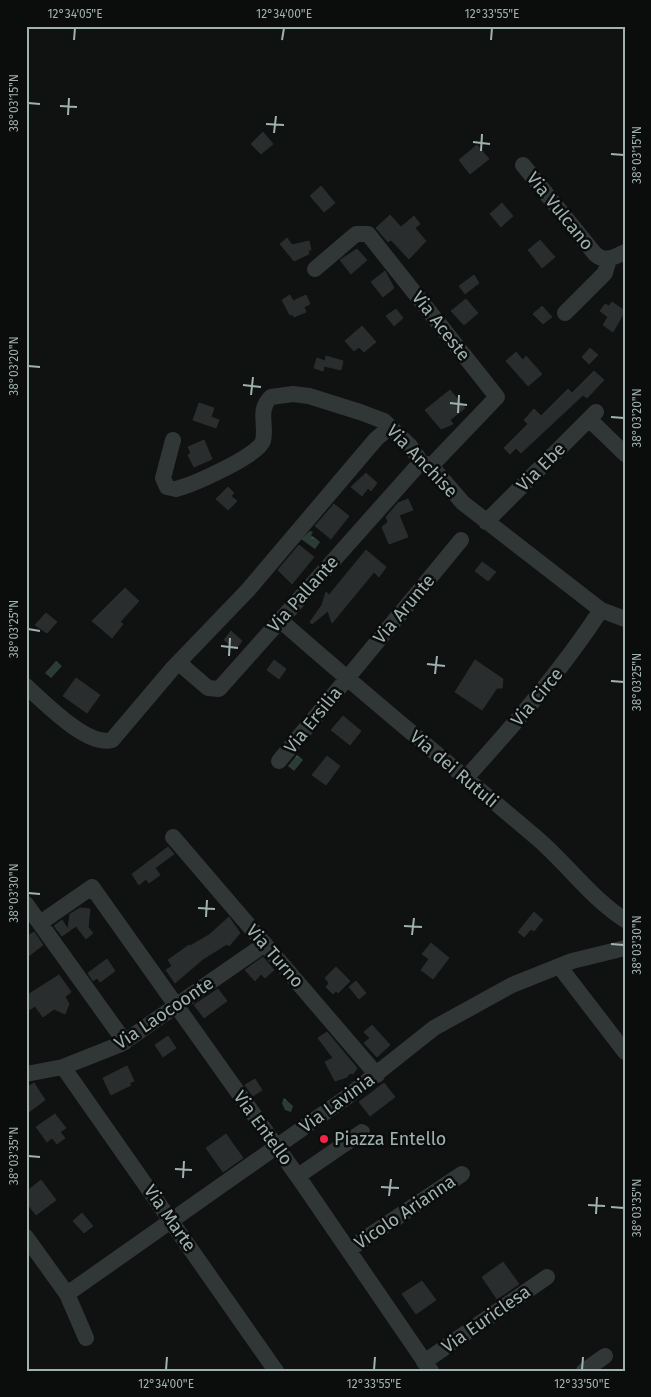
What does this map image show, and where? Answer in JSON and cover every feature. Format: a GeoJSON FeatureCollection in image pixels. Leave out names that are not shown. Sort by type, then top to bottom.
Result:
{"type":"FeatureCollection","features":[{"type":"Feature","properties":{"kind":"street","name":"Via Vulcano"},"geometry":{"type":"LineString","coordinates":[[523,165],[595,254],[600,258],[609,259],[625,252]]}},
{"type":"Feature","properties":{"kind":"street","name":"Via Aceste"},"geometry":{"type":"LineString","coordinates":[[315,269],[356,234],[368,234],[497,397],[426,464]]}},
{"type":"Feature","properties":{"kind":"street"},"geometry":{"type":"LineString","coordinates":[[565,313],[605,273],[609,259]]}},
{"type":"Feature","properties":{"kind":"street","name":"Via Anchise"},"geometry":{"type":"LineString","coordinates":[[173,440],[163,478],[167,487],[176,489],[247,456],[259,448],[263,438],[264,407],[271,397],[279,394],[309,396],[384,421],[463,503],[486,522],[601,610],[625,619]]}},
{"type":"Feature","properties":{"kind":"street","name":"Via Ebe"},"geometry":{"type":"LineString","coordinates":[[486,522],[593,415],[625,454]]}},
{"type":"Feature","properties":{"kind":"street"},"geometry":{"type":"LineString","coordinates":[[26,686],[62,719],[98,741],[108,742],[112,740],[178,663],[248,590],[376,439],[390,427]]}},
{"type":"Feature","properties":{"kind":"street","name":"Via Pallante"},"geometry":{"type":"LineString","coordinates":[[178,663],[208,688],[219,689],[280,620],[426,464]]}},
{"type":"Feature","properties":{"kind":"street","name":"Via Arunte"},"geometry":{"type":"LineString","coordinates":[[346,679],[462,540]]}},
{"type":"Feature","properties":{"kind":"street","name":"Via Circe"},"geometry":{"type":"LineString","coordinates":[[465,779],[570,657],[601,610]]}},
{"type":"Feature","properties":{"kind":"street","name":"Via dei Rutuli"},"geometry":{"type":"LineString","coordinates":[[280,620],[346,679],[540,841],[594,894],[625,920]]}},
{"type":"Feature","properties":{"kind":"street","name":"Via Ersilia"},"geometry":{"type":"LineString","coordinates":[[279,761],[346,679]]}},
{"type":"Feature","properties":{"kind":"street","name":"Via Turno"},"geometry":{"type":"LineString","coordinates":[[173,837],[377,1075]]}},
{"type":"Feature","properties":{"kind":"street","name":"Via Entello"},"geometry":{"type":"LineString","coordinates":[[40,923],[92,887],[298,1176],[427,1366]]}},
{"type":"Feature","properties":{"kind":"street"},"geometry":{"type":"LineString","coordinates":[[26,904],[125,1042]]}},
{"type":"Feature","properties":{"kind":"street","name":"Via Laocoonte"},"geometry":{"type":"LineString","coordinates":[[26,1074],[63,1067],[125,1042],[265,944]]}},
{"type":"Feature","properties":{"kind":"street","name":"Via Lavinia"},"geometry":{"type":"LineString","coordinates":[[67,1294],[377,1075],[434,1028],[512,985],[559,966],[625,948]]}},
{"type":"Feature","properties":{"kind":"street"},"geometry":{"type":"LineString","coordinates":[[559,966],[625,1052]]}},
{"type":"Feature","properties":{"kind":"street","name":"Via Marte"},"geometry":{"type":"LineString","coordinates":[[63,1067],[276,1371]]}},
{"type":"Feature","properties":{"kind":"street"},"geometry":{"type":"LineString","coordinates":[[298,1176],[362,1132]]}},
{"type":"Feature","properties":{"kind":"street","name":"Vicolo Arianna"},"geometry":{"type":"LineString","coordinates":[[348,1250],[462,1174]]}},
{"type":"Feature","properties":{"kind":"street"},"geometry":{"type":"LineString","coordinates":[[26,1237],[67,1294],[86,1338]]}},
{"type":"Feature","properties":{"kind":"street","name":"Via Euriclesa"},"geometry":{"type":"LineString","coordinates":[[427,1366],[547,1277]]}},
{"type":"Feature","properties":{"kind":"street"},"geometry":{"type":"LineString","coordinates":[[584,1371],[605,1356]]}},
{"type":"Feature","properties":{"kind":"water"},"geometry":{"type":"Polygon","coordinates":[[[310,531],[313,532],[311,535],[320,542],[315,549],[301,539],[310,531]]]}},
{"type":"Feature","properties":{"kind":"water"},"geometry":{"type":"Polygon","coordinates":[[[56,661],[62,666],[51,678],[45,673],[56,661]]]}},
{"type":"Feature","properties":{"kind":"water"},"geometry":{"type":"Polygon","coordinates":[[[297,755],[303,760],[294,771],[288,766],[297,755]]]}},
{"type":"Feature","properties":{"kind":"water"},"geometry":{"type":"Polygon","coordinates":[[[284,1098],[293,1106],[291,1112],[285,1110],[282,1103],[284,1098]]]}},
{"type":"Feature","properties":{"kind":"building"},"geometry":{"type":"Polygon","coordinates":[[[263,132],[273,144],[261,154],[251,144],[263,132]]]}},
{"type":"Feature","properties":{"kind":"building"},"geometry":{"type":"Polygon","coordinates":[[[477,145],[489,159],[470,174],[459,160],[477,145]]]}},
{"type":"Feature","properties":{"kind":"building"},"geometry":{"type":"Polygon","coordinates":[[[321,186],[335,203],[324,212],[310,196],[321,186]]]}},
{"type":"Feature","properties":{"kind":"building"},"geometry":{"type":"Polygon","coordinates":[[[502,203],[513,216],[501,227],[490,214],[502,203]]]}},
{"type":"Feature","properties":{"kind":"building"},"geometry":{"type":"Polygon","coordinates":[[[390,215],[401,227],[414,216],[420,224],[415,228],[426,241],[409,259],[391,240],[388,242],[376,228],[390,215]]]}},
{"type":"Feature","properties":{"kind":"building"},"geometry":{"type":"Polygon","coordinates":[[[287,238],[292,245],[309,241],[311,250],[308,250],[309,254],[294,261],[280,244],[287,238]]]}},
{"type":"Feature","properties":{"kind":"building"},"geometry":{"type":"Polygon","coordinates":[[[540,240],[555,257],[542,268],[528,250],[540,240]]]}},
{"type":"Feature","properties":{"kind":"building"},"geometry":{"type":"Polygon","coordinates":[[[357,249],[367,260],[351,274],[340,260],[357,249]]]}},
{"type":"Feature","properties":{"kind":"building"},"geometry":{"type":"Polygon","coordinates":[[[385,271],[394,288],[383,297],[371,282],[385,271]]]}},
{"type":"Feature","properties":{"kind":"building"},"geometry":{"type":"Polygon","coordinates":[[[474,275],[479,283],[465,294],[459,286],[474,275]]]}},
{"type":"Feature","properties":{"kind":"building"},"geometry":{"type":"Polygon","coordinates":[[[290,295],[293,301],[306,295],[310,304],[304,307],[306,312],[294,317],[292,314],[290,315],[282,300],[290,295]]]}},
{"type":"Feature","properties":{"kind":"building"},"geometry":{"type":"Polygon","coordinates":[[[466,299],[478,313],[464,325],[451,311],[466,299]]]}},
{"type":"Feature","properties":{"kind":"building"},"geometry":{"type":"Polygon","coordinates":[[[612,302],[625,311],[613,332],[603,325],[608,317],[600,311],[605,304],[609,306],[612,302]]]}},
{"type":"Feature","properties":{"kind":"building"},"geometry":{"type":"Polygon","coordinates":[[[542,306],[552,317],[543,324],[533,314],[542,306]]]}},
{"type":"Feature","properties":{"kind":"building"},"geometry":{"type":"Polygon","coordinates":[[[396,309],[403,318],[394,326],[386,316],[396,309]]]}},
{"type":"Feature","properties":{"kind":"building"},"geometry":{"type":"Polygon","coordinates":[[[362,326],[376,342],[364,352],[359,347],[354,351],[345,341],[362,326]]]}},
{"type":"Feature","properties":{"kind":"building"},"geometry":{"type":"Polygon","coordinates":[[[590,348],[598,355],[589,364],[582,357],[590,348]]]}},
{"type":"Feature","properties":{"kind":"building"},"geometry":{"type":"Polygon","coordinates":[[[516,352],[523,360],[526,356],[542,374],[528,386],[506,361],[516,352]]]}},
{"type":"Feature","properties":{"kind":"building"},"geometry":{"type":"Polygon","coordinates":[[[326,356],[343,361],[341,370],[324,366],[323,371],[314,368],[317,358],[325,361],[326,356]]]}},
{"type":"Feature","properties":{"kind":"building"},"geometry":{"type":"Polygon","coordinates":[[[594,371],[604,380],[587,398],[583,395],[521,453],[516,448],[510,454],[504,448],[528,424],[524,420],[534,409],[541,416],[568,389],[572,393],[594,371]]]}},
{"type":"Feature","properties":{"kind":"building"},"geometry":{"type":"Polygon","coordinates":[[[450,390],[465,408],[450,420],[453,424],[441,429],[425,410],[450,390]]]}},
{"type":"Feature","properties":{"kind":"building"},"geometry":{"type":"Polygon","coordinates":[[[199,403],[214,408],[211,417],[219,420],[216,428],[193,420],[199,403]]]}},
{"type":"Feature","properties":{"kind":"building"},"geometry":{"type":"Polygon","coordinates":[[[204,440],[212,459],[194,467],[188,455],[191,453],[188,447],[204,440]]]}},
{"type":"Feature","properties":{"kind":"building"},"geometry":{"type":"Polygon","coordinates":[[[366,473],[377,483],[371,491],[368,488],[362,496],[351,487],[366,473]]]}},
{"type":"Feature","properties":{"kind":"building"},"geometry":{"type":"Polygon","coordinates":[[[228,487],[234,493],[231,496],[237,501],[228,510],[216,499],[228,487]]]}},
{"type":"Feature","properties":{"kind":"building"},"geometry":{"type":"Polygon","coordinates":[[[408,499],[413,510],[399,515],[408,537],[389,544],[382,527],[388,522],[386,517],[398,503],[408,499]]]}},
{"type":"Feature","properties":{"kind":"building"},"geometry":{"type":"Polygon","coordinates":[[[334,504],[349,516],[331,539],[315,526],[334,504]]]}},
{"type":"Feature","properties":{"kind":"building"},"geometry":{"type":"Polygon","coordinates":[[[299,545],[314,557],[292,584],[278,570],[299,545]]]}},
{"type":"Feature","properties":{"kind":"building"},"geometry":{"type":"Polygon","coordinates":[[[366,550],[386,567],[379,577],[374,572],[332,623],[328,611],[312,624],[310,622],[322,605],[326,592],[329,595],[366,550]]]}},
{"type":"Feature","properties":{"kind":"building"},"geometry":{"type":"Polygon","coordinates":[[[482,562],[496,572],[488,581],[475,571],[482,562]]]}},
{"type":"Feature","properties":{"kind":"building"},"geometry":{"type":"Polygon","coordinates":[[[125,588],[139,601],[120,622],[123,624],[112,638],[92,621],[125,588]]]}},
{"type":"Feature","properties":{"kind":"building"},"geometry":{"type":"Polygon","coordinates":[[[46,613],[57,622],[47,633],[35,625],[46,613]]]}},
{"type":"Feature","properties":{"kind":"building"},"geometry":{"type":"Polygon","coordinates":[[[231,631],[242,641],[236,649],[224,640],[231,631]]]}},
{"type":"Feature","properties":{"kind":"building"},"geometry":{"type":"Polygon","coordinates":[[[274,660],[286,669],[279,679],[267,670],[274,660]]]}},
{"type":"Feature","properties":{"kind":"building"},"geometry":{"type":"Polygon","coordinates":[[[475,660],[503,679],[502,688],[497,688],[482,710],[455,692],[475,660]]]}},
{"type":"Feature","properties":{"kind":"building"},"geometry":{"type":"Polygon","coordinates":[[[76,678],[100,695],[87,713],[63,696],[76,678]]]}},
{"type":"Feature","properties":{"kind":"building"},"geometry":{"type":"Polygon","coordinates":[[[343,716],[361,731],[350,745],[331,730],[343,716]]]}},
{"type":"Feature","properties":{"kind":"building"},"geometry":{"type":"Polygon","coordinates":[[[327,756],[340,766],[326,785],[312,775],[327,756]]]}},
{"type":"Feature","properties":{"kind":"building"},"geometry":{"type":"Polygon","coordinates":[[[168,847],[174,854],[155,868],[160,875],[149,883],[146,879],[139,885],[132,874],[168,847]]]}},
{"type":"Feature","properties":{"kind":"building"},"geometry":{"type":"Polygon","coordinates":[[[80,908],[90,909],[88,927],[93,933],[86,939],[76,926],[62,936],[54,926],[62,920],[68,929],[70,914],[80,908]]]}},
{"type":"Feature","properties":{"kind":"building"},"geometry":{"type":"Polygon","coordinates":[[[534,912],[543,920],[534,931],[531,929],[524,937],[518,932],[534,912]]]}},
{"type":"Feature","properties":{"kind":"building"},"geometry":{"type":"Polygon","coordinates":[[[229,917],[240,933],[229,946],[227,944],[203,959],[175,983],[166,970],[172,966],[168,960],[189,945],[209,935],[229,917]]]}},
{"type":"Feature","properties":{"kind":"building"},"geometry":{"type":"Polygon","coordinates":[[[34,932],[43,945],[26,958],[26,937],[34,932]]]}},
{"type":"Feature","properties":{"kind":"building"},"geometry":{"type":"Polygon","coordinates":[[[431,943],[449,958],[433,979],[421,970],[429,959],[422,954],[431,943]]]}},
{"type":"Feature","properties":{"kind":"building"},"geometry":{"type":"Polygon","coordinates":[[[263,957],[274,970],[265,978],[261,974],[255,981],[245,970],[263,957]]]}},
{"type":"Feature","properties":{"kind":"building"},"geometry":{"type":"Polygon","coordinates":[[[107,959],[115,971],[100,982],[97,978],[93,981],[88,973],[107,959]]]}},
{"type":"Feature","properties":{"kind":"building"},"geometry":{"type":"Polygon","coordinates":[[[336,967],[350,981],[338,993],[336,991],[333,994],[326,987],[329,983],[325,978],[336,967]]]}},
{"type":"Feature","properties":{"kind":"building"},"geometry":{"type":"Polygon","coordinates":[[[59,975],[71,992],[65,997],[69,1004],[65,1014],[54,1009],[43,1017],[35,1006],[26,1012],[26,996],[59,975]]]}},
{"type":"Feature","properties":{"kind":"building"},"geometry":{"type":"Polygon","coordinates":[[[356,981],[366,993],[359,999],[349,987],[356,981]]]}},
{"type":"Feature","properties":{"kind":"building"},"geometry":{"type":"Polygon","coordinates":[[[218,989],[227,1001],[204,1018],[194,1005],[218,989]]]}},
{"type":"Feature","properties":{"kind":"building"},"geometry":{"type":"Polygon","coordinates":[[[372,1025],[390,1045],[377,1057],[364,1043],[370,1038],[364,1032],[372,1025]]]}},
{"type":"Feature","properties":{"kind":"building"},"geometry":{"type":"Polygon","coordinates":[[[327,1032],[357,1068],[353,1074],[350,1073],[347,1077],[335,1081],[325,1062],[333,1058],[318,1038],[327,1032]]]}},
{"type":"Feature","properties":{"kind":"building"},"geometry":{"type":"Polygon","coordinates":[[[168,1036],[176,1048],[163,1057],[155,1045],[168,1036]]]}},
{"type":"Feature","properties":{"kind":"building"},"geometry":{"type":"Polygon","coordinates":[[[127,1066],[134,1081],[129,1083],[131,1085],[111,1095],[103,1078],[127,1066]]]}},
{"type":"Feature","properties":{"kind":"building"},"geometry":{"type":"Polygon","coordinates":[[[255,1079],[262,1090],[253,1096],[245,1085],[255,1079]]]}},
{"type":"Feature","properties":{"kind":"building"},"geometry":{"type":"Polygon","coordinates":[[[34,1083],[45,1100],[26,1114],[26,1088],[34,1083]]]}},
{"type":"Feature","properties":{"kind":"building"},"geometry":{"type":"Polygon","coordinates":[[[384,1083],[395,1097],[370,1116],[359,1102],[384,1083]]]}},
{"type":"Feature","properties":{"kind":"building"},"geometry":{"type":"Polygon","coordinates":[[[55,1114],[66,1128],[60,1132],[65,1138],[57,1144],[52,1138],[47,1142],[36,1127],[55,1114]]]}},
{"type":"Feature","properties":{"kind":"building"},"geometry":{"type":"Polygon","coordinates":[[[226,1134],[243,1158],[223,1172],[206,1148],[226,1134]]]}},
{"type":"Feature","properties":{"kind":"building"},"geometry":{"type":"Polygon","coordinates":[[[41,1180],[56,1200],[36,1215],[26,1202],[26,1198],[30,1195],[27,1191],[41,1180]]]}},
{"type":"Feature","properties":{"kind":"building"},"geometry":{"type":"Polygon","coordinates":[[[82,1213],[93,1226],[84,1233],[73,1221],[82,1213]]]}},
{"type":"Feature","properties":{"kind":"building"},"geometry":{"type":"Polygon","coordinates":[[[503,1262],[519,1284],[497,1299],[482,1277],[503,1262]]]}},
{"type":"Feature","properties":{"kind":"building"},"geometry":{"type":"Polygon","coordinates":[[[422,1281],[436,1300],[416,1314],[402,1294],[422,1281]]]}},
{"type":"Feature","properties":{"kind":"place","name":"Piazza Entello"},"geometry":{"type":"Point","coordinates":[324,1139]}}]}
